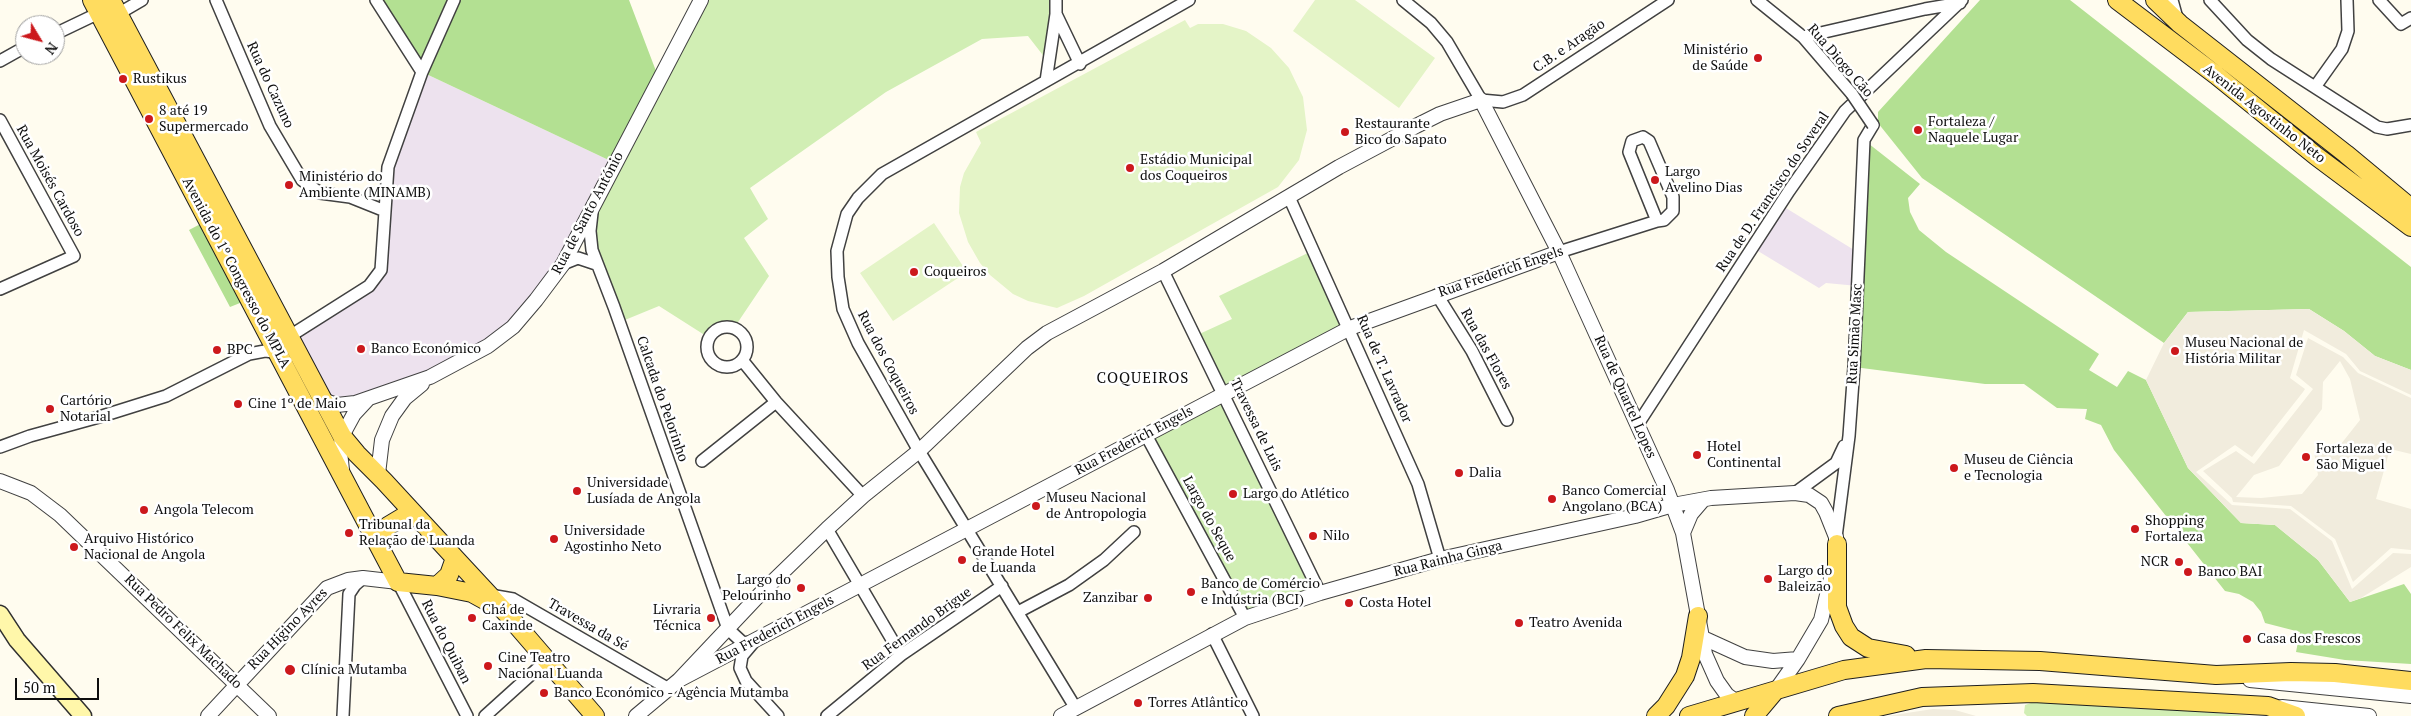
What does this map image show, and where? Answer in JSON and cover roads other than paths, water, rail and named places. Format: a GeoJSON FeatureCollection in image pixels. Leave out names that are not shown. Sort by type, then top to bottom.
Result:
{"type":"FeatureCollection","features":[{"type":"Feature","properties":{"kind":"main road","name":"Avenida Agostinho Neto"},"geometry":{"type":"LineString","coordinates":[[2117,0],[2216,75],[2316,156],[2411,227]]}},
{"type":"Feature","properties":{"kind":"main road","name":"Avenida Agostinho Neto"},"geometry":{"type":"LineString","coordinates":[[2155,0],[2180,24],[2346,154],[2411,208]]}},
{"type":"Feature","properties":{"kind":"main road","name":"Avenida do 1º Congresso do MPLA"},"geometry":{"type":"LineString","coordinates":[[107,7],[264,325],[379,546]]}},
{"type":"Feature","properties":{"kind":"main road","name":"Avenida do 1º Congresso do MPLA"},"geometry":{"type":"LineString","coordinates":[[107,7],[290,336],[342,436],[416,516]]}},
{"type":"Feature","properties":{"kind":"main road"},"geometry":{"type":"LineString","coordinates":[[507,614],[472,594],[437,586],[392,581],[379,546],[388,526],[403,517],[416,516],[490,595],[507,614],[595,716]]}},
{"type":"Feature","properties":{"kind":"main road"},"geometry":{"type":"LineString","coordinates":[[1837,541],[1837,607],[1844,626],[1851,637],[1868,648],[1926,659]]}},
{"type":"Feature","properties":{"kind":"main road"},"geometry":{"type":"LineString","coordinates":[[437,586],[449,575],[454,558]]}},
{"type":"Feature","properties":{"kind":"main road"},"geometry":{"type":"LineString","coordinates":[[0,614],[17,640],[83,716]]}},
{"type":"Feature","properties":{"kind":"main road"},"geometry":{"type":"LineString","coordinates":[[1656,716],[1666,706],[1685,676],[1691,658],[1698,616]]}},
{"type":"Feature","properties":{"kind":"main road"},"geometry":{"type":"LineString","coordinates":[[1689,716],[1844,670],[1926,659],[2040,661],[2216,675],[2291,672],[2411,681]]}},
{"type":"Feature","properties":{"kind":"main road"},"geometry":{"type":"LineString","coordinates":[[1738,703],[1758,715],[1776,690]]}},
{"type":"Feature","properties":{"kind":"main road"},"geometry":{"type":"LineString","coordinates":[[1838,716],[1922,697],[2033,692],[2268,706],[2296,716]]}},
{"type":"Feature","properties":{"kind":"street"},"geometry":{"type":"LineString","coordinates":[[65,29],[107,7],[142,0]]}},
{"type":"Feature","properties":{"kind":"street","name":"Rua do Cazuno"},"geometry":{"type":"LineString","coordinates":[[216,0],[270,126],[302,180],[320,193],[350,197],[385,211]]}},
{"type":"Feature","properties":{"kind":"street"},"geometry":{"type":"LineString","coordinates":[[376,0],[422,72]]}},
{"type":"Feature","properties":{"kind":"street"},"geometry":{"type":"LineString","coordinates":[[290,336],[369,286],[375,280],[381,265],[388,167],[422,72],[454,0]]}},
{"type":"Feature","properties":{"kind":"street"},"geometry":{"type":"LineString","coordinates":[[1046,81],[1056,14],[1056,0]]}},
{"type":"Feature","properties":{"kind":"street","name":"Rua dos Coqueiros"},"geometry":{"type":"LineString","coordinates":[[1075,708],[968,528],[919,451],[858,343],[842,308],[837,251],[841,230],[847,214],[858,198],[882,174],[1046,81],[1080,64],[1190,0]]}},
{"type":"Feature","properties":{"kind":"street"},"geometry":{"type":"LineString","coordinates":[[674,685],[827,529],[863,496],[919,451],[1027,348],[1047,333],[1163,271],[1289,197],[1416,126],[1440,114],[1481,100],[1447,42],[1437,29],[1402,0]]}},
{"type":"Feature","properties":{"kind":"street","name":"C.B. e Aragão"},"geometry":{"type":"LineString","coordinates":[[1481,100],[1503,102],[1523,96],[1668,0]]}},
{"type":"Feature","properties":{"kind":"street","name":"Rua Diogo Cão"},"geometry":{"type":"LineString","coordinates":[[1757,0],[1803,38],[1852,94],[1873,125]]}},
{"type":"Feature","properties":{"kind":"street"},"geometry":{"type":"LineString","coordinates":[[2172,0],[2173,9],[2180,24]]}},
{"type":"Feature","properties":{"kind":"street"},"geometry":{"type":"LineString","coordinates":[[2210,0],[2246,40],[2271,59],[2377,127],[2387,129],[2411,126]]}},
{"type":"Feature","properties":{"kind":"street"},"geometry":{"type":"LineString","coordinates":[[2315,87],[2342,49],[2348,31],[2346,0]]}},
{"type":"Feature","properties":{"kind":"street"},"geometry":{"type":"LineString","coordinates":[[2379,0],[2401,24],[2411,18]]}},
{"type":"Feature","properties":{"kind":"street","name":"Rua de Santo António"},"geometry":{"type":"LineString","coordinates":[[323,400],[337,405],[368,400],[430,377],[488,346],[507,332],[536,300],[563,264],[594,201],[701,1]]}},
{"type":"Feature","properties":{"kind":"street"},"geometry":{"type":"LineString","coordinates":[[1803,38],[1961,2]]}},
{"type":"Feature","properties":{"kind":"street","name":"Rua de D. Francisco do Soveral"},"geometry":{"type":"LineString","coordinates":[[1638,424],[1790,191],[1845,111],[1961,2]]}},
{"type":"Feature","properties":{"kind":"street"},"geometry":{"type":"LineString","coordinates":[[1056,14],[1080,64]]}},
{"type":"Feature","properties":{"kind":"street"},"geometry":{"type":"LineString","coordinates":[[0,62],[15,53]]}},
{"type":"Feature","properties":{"kind":"street","name":"Rua de Quartel Lopes"},"geometry":{"type":"LineString","coordinates":[[1481,100],[1559,252],[1673,505],[1683,533],[1705,654],[1717,681],[1728,695],[1738,703]]}},
{"type":"Feature","properties":{"kind":"street","name":"Rua Moisés Cardoso"},"geometry":{"type":"LineString","coordinates":[[0,120],[74,256],[0,289]]}},
{"type":"Feature","properties":{"kind":"street","name":"Rua Simão Masc"},"geometry":{"type":"LineString","coordinates":[[1837,541],[1849,436],[1854,367],[1864,140],[1873,125]]}},
{"type":"Feature","properties":{"kind":"street"},"geometry":{"type":"LineString","coordinates":[[1639,137],[1649,141],[1674,202],[1671,216],[1657,221],[1629,152],[1632,140],[1639,137]]}},
{"type":"Feature","properties":{"kind":"street","name":"Rua de T. Lavrador"},"geometry":{"type":"LineString","coordinates":[[1289,197],[1350,328],[1418,484],[1440,558]]}},
{"type":"Feature","properties":{"kind":"street","name":"Calcada do Pelorinho"},"geometry":{"type":"LineString","coordinates":[[594,201],[590,231],[596,264],[614,307],[728,629]]}},
{"type":"Feature","properties":{"kind":"street","name":"Rua Frederich Engels"},"geometry":{"type":"LineString","coordinates":[[636,716],[674,685],[753,642],[1350,328],[1437,294],[1657,221]]}},
{"type":"Feature","properties":{"kind":"street"},"geometry":{"type":"LineString","coordinates":[[563,264],[578,258],[596,264]]}},
{"type":"Feature","properties":{"kind":"street","name":"Travessa de Luis"},"geometry":{"type":"LineString","coordinates":[[1163,271],[1320,593]]}},
{"type":"Feature","properties":{"kind":"street","name":"Rua das Flores"},"geometry":{"type":"LineString","coordinates":[[1437,294],[1472,351],[1507,420]]}},
{"type":"Feature","properties":{"kind":"street"},"geometry":{"type":"LineString","coordinates":[[249,354],[259,341],[264,325]]}},
{"type":"Feature","properties":{"kind":"street"},"geometry":{"type":"LineString","coordinates":[[0,447],[30,436],[166,396],[249,354],[265,351],[278,352],[305,365]]}},
{"type":"Feature","properties":{"kind":"street"},"geometry":{"type":"LineString","coordinates":[[742,360],[776,402],[863,496]]}},
{"type":"Feature","properties":{"kind":"street","name":"Rua de Santo António"},"geometry":{"type":"LineString","coordinates":[[378,474],[382,440],[392,416],[405,398],[430,377]]}},
{"type":"Feature","properties":{"kind":"street","name":"Rua de Santo António"},"geometry":{"type":"LineString","coordinates":[[343,475],[340,452],[342,436],[354,414],[368,400]]}},
{"type":"Feature","properties":{"kind":"street"},"geometry":{"type":"LineString","coordinates":[[702,461],[776,402]]}},
{"type":"Feature","properties":{"kind":"street","name":"Largo do Seque"},"geometry":{"type":"LineString","coordinates":[[1146,435],[1245,618]]}},
{"type":"Feature","properties":{"kind":"street"},"geometry":{"type":"LineString","coordinates":[[1795,493],[1836,463],[1849,436]]}},
{"type":"Feature","properties":{"kind":"street","name":"Rua Pedro Felix Machado"},"geometry":{"type":"LineString","coordinates":[[0,481],[31,493],[60,515],[269,716]]}},
{"type":"Feature","properties":{"kind":"street","name":"Rua Rainha Ginga"},"geometry":{"type":"LineString","coordinates":[[1060,716],[1245,618],[1320,593],[1440,558],[1634,516],[1673,505],[1703,500],[1795,493],[1809,495],[1821,503],[1837,541]]}},
{"type":"Feature","properties":{"kind":"street"},"geometry":{"type":"LineString","coordinates":[[1683,533],[1691,514],[1703,500]]}},
{"type":"Feature","properties":{"kind":"street"},"geometry":{"type":"LineString","coordinates":[[827,529],[901,655]]}},
{"type":"Feature","properties":{"kind":"street"},"geometry":{"type":"LineString","coordinates":[[1018,612],[1069,585],[1104,560],[1134,532]]}},
{"type":"Feature","properties":{"kind":"street"},"geometry":{"type":"LineString","coordinates":[[1776,690],[1798,659],[1821,620],[1837,541]]}},
{"type":"Feature","properties":{"kind":"street"},"geometry":{"type":"LineString","coordinates":[[343,716],[349,594],[363,578]]}},
{"type":"Feature","properties":{"kind":"street","name":"Rua Higino Ayres"},"geometry":{"type":"LineString","coordinates":[[208,716],[236,683],[327,588],[348,580],[363,578],[392,581]]}},
{"type":"Feature","properties":{"kind":"street","name":"Rua do Quiban"},"geometry":{"type":"LineString","coordinates":[[392,581],[467,716]]}},
{"type":"Feature","properties":{"kind":"street","name":"Rua Fernando Brigue"},"geometry":{"type":"LineString","coordinates":[[827,716],[901,655],[1002,586]]}},
{"type":"Feature","properties":{"kind":"street","name":"Travessa da Sé"},"geometry":{"type":"LineString","coordinates":[[490,595],[513,599],[674,685]]}},
{"type":"Feature","properties":{"kind":"street"},"geometry":{"type":"LineString","coordinates":[[728,629],[742,642],[753,642]]}},
{"type":"Feature","properties":{"kind":"street"},"geometry":{"type":"LineString","coordinates":[[1212,634],[1253,716]]}},
{"type":"Feature","properties":{"kind":"street"},"geometry":{"type":"LineString","coordinates":[[1701,637],[1746,657],[1773,661],[1798,659]]}},
{"type":"Feature","properties":{"kind":"street"},"geometry":{"type":"LineString","coordinates":[[753,642],[744,652],[740,668],[746,681],[778,716]]}},
{"type":"Feature","properties":{"kind":"street"},"geometry":{"type":"LineString","coordinates":[[485,716],[546,660]]}},
{"type":"Feature","properties":{"kind":"street"},"geometry":{"type":"LineString","coordinates":[[2216,675],[2411,696]]}},
{"type":"Feature","properties":{"kind":"street"},"geometry":{"type":"LineString","coordinates":[[2268,706],[2369,716]]}},
{"type":"Feature","properties":{"kind":"place","name":"Ministério de Saúde"},"geometry":{"type":"Point","coordinates":[1758,58]}},
{"type":"Feature","properties":{"kind":"place","name":"Rustikus"},"geometry":{"type":"Point","coordinates":[123,79]}},
{"type":"Feature","properties":{"kind":"place","name":"8 até 19 Supermercado"},"geometry":{"type":"Point","coordinates":[149,119]}},
{"type":"Feature","properties":{"kind":"place","name":"Fortaleza / Naquele Lugar"},"geometry":{"type":"Point","coordinates":[1918,130]}},
{"type":"Feature","properties":{"kind":"place","name":"Restaurante Bico do Sapato"},"geometry":{"type":"Point","coordinates":[1345,132]}},
{"type":"Feature","properties":{"kind":"place","name":"Estádio Municipal dos Coqueiros"},"geometry":{"type":"Point","coordinates":[1130,168]}},
{"type":"Feature","properties":{"kind":"place","name":"Largo Avelino Dias"},"geometry":{"type":"Point","coordinates":[1655,180]}},
{"type":"Feature","properties":{"kind":"place","name":"Ministério do Ambiente (MINAMB)"},"geometry":{"type":"Point","coordinates":[289,185]}},
{"type":"Feature","properties":{"kind":"place","name":"Coqueiros"},"geometry":{"type":"Point","coordinates":[914,272]}},
{"type":"Feature","properties":{"kind":"place","name":"Banco Económico"},"geometry":{"type":"Point","coordinates":[361,349]}},
{"type":"Feature","properties":{"kind":"place","name":"BPC"},"geometry":{"type":"Point","coordinates":[217,350]}},
{"type":"Feature","properties":{"kind":"place","name":"Museu Nacional de História Militar"},"geometry":{"type":"Point","coordinates":[2175,351]}},
{"type":"Feature","properties":{"kind":"place","name":"Cine 1º de Maio"},"geometry":{"type":"Point","coordinates":[238,404]}},
{"type":"Feature","properties":{"kind":"place","name":"Cartório Notarial"},"geometry":{"type":"Point","coordinates":[50,409]}},
{"type":"Feature","properties":{"kind":"place","name":"Hotel Continental"},"geometry":{"type":"Point","coordinates":[1697,455]}},
{"type":"Feature","properties":{"kind":"place","name":"Fortaleza de São Miguel"},"geometry":{"type":"Point","coordinates":[2306,457]}},
{"type":"Feature","properties":{"kind":"place","name":"Museu de Ciência e Tecnologia"},"geometry":{"type":"Point","coordinates":[1954,468]}},
{"type":"Feature","properties":{"kind":"place","name":"Dalia"},"geometry":{"type":"Point","coordinates":[1459,473]}},
{"type":"Feature","properties":{"kind":"place","name":"Universidade Lusíada de Angola"},"geometry":{"type":"Point","coordinates":[577,491]}},
{"type":"Feature","properties":{"kind":"place","name":"Largo do Atlético"},"geometry":{"type":"Point","coordinates":[1233,494]}},
{"type":"Feature","properties":{"kind":"place","name":"Banco Comercial Angolano (BCA)"},"geometry":{"type":"Point","coordinates":[1552,499]}},
{"type":"Feature","properties":{"kind":"place","name":"Museu Nacional de Antropologia"},"geometry":{"type":"Point","coordinates":[1036,506]}},
{"type":"Feature","properties":{"kind":"place","name":"Angola Telecom"},"geometry":{"type":"Point","coordinates":[144,510]}},
{"type":"Feature","properties":{"kind":"place","name":"Shopping Fortaleza"},"geometry":{"type":"Point","coordinates":[2135,529]}},
{"type":"Feature","properties":{"kind":"place","name":"Tribunal da Relação de Luanda"},"geometry":{"type":"Point","coordinates":[349,533]}},
{"type":"Feature","properties":{"kind":"place","name":"Nilo"},"geometry":{"type":"Point","coordinates":[1313,536]}},
{"type":"Feature","properties":{"kind":"place","name":"Universidade Agostinho Neto"},"geometry":{"type":"Point","coordinates":[554,539]}},
{"type":"Feature","properties":{"kind":"place","name":"Arquivo Histórico Nacional de Angola"},"geometry":{"type":"Point","coordinates":[74,547]}},
{"type":"Feature","properties":{"kind":"place","name":"Grande Hotel de Luanda"},"geometry":{"type":"Point","coordinates":[962,560]}},
{"type":"Feature","properties":{"kind":"place","name":"NCR"},"geometry":{"type":"Point","coordinates":[2179,562]}},
{"type":"Feature","properties":{"kind":"place","name":"Banco BAI"},"geometry":{"type":"Point","coordinates":[2188,572]}},
{"type":"Feature","properties":{"kind":"place","name":"Largo do Baleizão"},"geometry":{"type":"Point","coordinates":[1768,579]}},
{"type":"Feature","properties":{"kind":"place","name":"Largo do Pelourinho"},"geometry":{"type":"Point","coordinates":[801,588]}},
{"type":"Feature","properties":{"kind":"place","name":"Banco de Comércio e Indústria (BCI)"},"geometry":{"type":"Point","coordinates":[1191,592]}},
{"type":"Feature","properties":{"kind":"place","name":"Zanzibar"},"geometry":{"type":"Point","coordinates":[1148,598]}},
{"type":"Feature","properties":{"kind":"place","name":"Costa Hotel"},"geometry":{"type":"Point","coordinates":[1349,603]}},
{"type":"Feature","properties":{"kind":"place","name":"Chá de Caxinde"},"geometry":{"type":"Point","coordinates":[472,618]}},
{"type":"Feature","properties":{"kind":"place","name":"Livraria Técnica"},"geometry":{"type":"Point","coordinates":[711,618]}},
{"type":"Feature","properties":{"kind":"place","name":"Teatro Avenida"},"geometry":{"type":"Point","coordinates":[1519,623]}},
{"type":"Feature","properties":{"kind":"place","name":"Casa dos Frescos"},"geometry":{"type":"Point","coordinates":[2247,639]}},
{"type":"Feature","properties":{"kind":"place","name":"Cine Teatro Nacional Luanda"},"geometry":{"type":"Point","coordinates":[488,666]}},
{"type":"Feature","properties":{"kind":"place","name":"Clínica Mutamba"},"geometry":{"type":"Point","coordinates":[290,670]}},
{"type":"Feature","properties":{"kind":"place","name":"Banco Económico - Agência Mutamba"},"geometry":{"type":"Point","coordinates":[544,693]}},
{"type":"Feature","properties":{"kind":"place","name":"Torres Atlântico"},"geometry":{"type":"Point","coordinates":[1138,703]}},
{"type":"Feature","properties":{"kind":"district","name":"COQUEIROS"},"geometry":{"type":"Point","coordinates":[1143,379]}}]}
